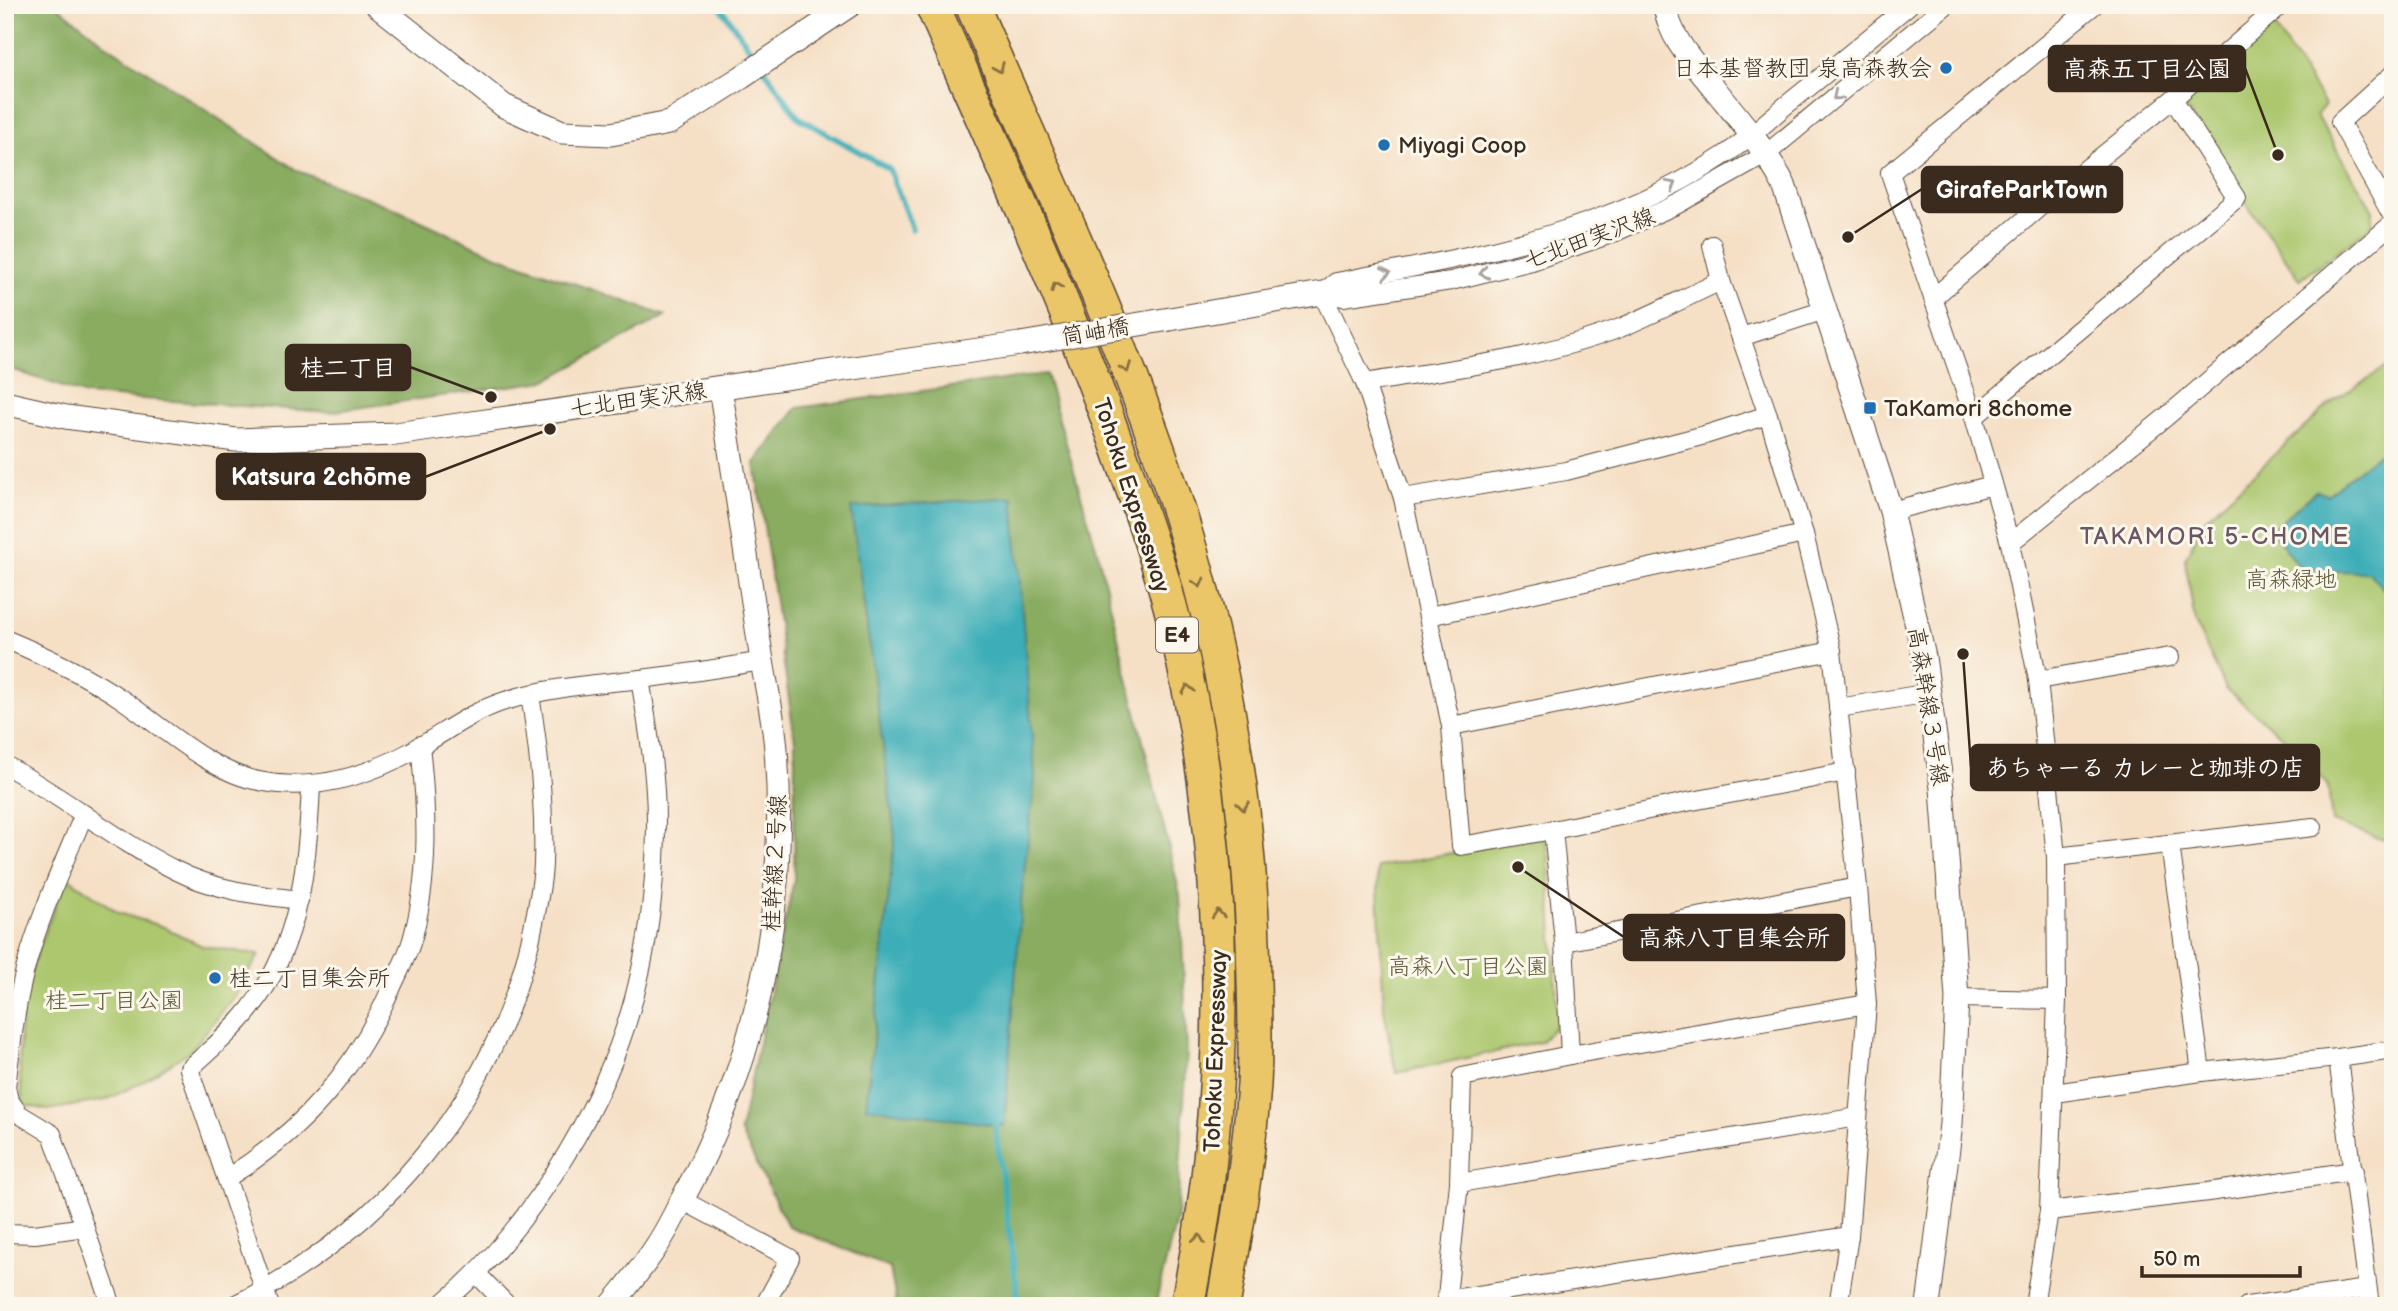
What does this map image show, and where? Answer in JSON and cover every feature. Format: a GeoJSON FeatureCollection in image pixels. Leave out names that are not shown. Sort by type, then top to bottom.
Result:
{"type":"FeatureCollection","features":[{"type":"Feature","properties":{"kind":"highway","name":"Tohoku Expressway"},"geometry":{"type":"LineString","coordinates":[[932,5],[1059,292],[1098,391],[1138,504],[1174,622],[1196,723],[1210,821],[1219,927],[1220,999],[1209,1177],[1187,1306]]}},
{"type":"Feature","properties":{"kind":"highway","name":"Tohoku Expressway"},"geometry":{"type":"LineString","coordinates":[[972,5],[1094,286],[1142,408],[1181,519],[1200,586],[1240,775],[1248,842],[1255,1010],[1254,1084],[1238,1222],[1223,1306]]}},
{"type":"Feature","properties":{"kind":"street"},"geometry":{"type":"LineString","coordinates":[[377,5],[504,106],[562,132],[611,134],[669,123],[850,5]]}},
{"type":"Feature","properties":{"kind":"street","name":"高森幹線３号線"},"geometry":{"type":"LineString","coordinates":[[1665,5],[1678,42],[1765,155],[1784,185],[1891,511],[1924,657],[1942,788],[1956,998],[1951,1124],[1928,1306]]}},
{"type":"Feature","properties":{"kind":"street"},"geometry":{"type":"LineString","coordinates":[[1846,772],[1461,846],[1451,726],[1403,498],[1364,383],[1322,293],[1336,282],[1444,262],[1545,237],[1604,218],[1658,192],[1724,156],[1909,5]]}},
{"type":"Feature","properties":{"kind":"street","name":"七北田実沢線"},"geometry":{"type":"LineString","coordinates":[[1170,319],[1322,293],[1343,297],[1451,281],[1532,261],[1611,234],[1735,174],[1765,155],[1946,5]]}},
{"type":"Feature","properties":{"kind":"street"},"geometry":{"type":"LineString","coordinates":[[2034,1306],[2049,1211],[2057,1000],[2056,857],[2038,680],[2010,543],[1974,417],[1890,173],[2094,5]]}},
{"type":"Feature","properties":{"kind":"street"},"geometry":{"type":"LineString","coordinates":[[1933,298],[2056,193],[2173,99],[2273,8]]}},
{"type":"Feature","properties":{"kind":"street"},"geometry":{"type":"LineString","coordinates":[[2393,75],[2340,122],[2393,217]]}},
{"type":"Feature","properties":{"kind":"street"},"geometry":{"type":"LineString","coordinates":[[1974,417],[2237,198],[2173,99]]}},
{"type":"Feature","properties":{"kind":"street"},"geometry":{"type":"LineString","coordinates":[[2010,543],[2166,417],[2393,223]]}},
{"type":"Feature","properties":{"kind":"street"},"geometry":{"type":"LineString","coordinates":[[1712,246],[1804,534],[1832,651],[1858,887],[1867,1004],[1849,1236],[1838,1306]]}},
{"type":"Feature","properties":{"kind":"street"},"geometry":{"type":"LineString","coordinates":[[1364,383],[1472,366],[1555,348],[1620,328],[1721,281]]}},
{"type":"Feature","properties":{"kind":"street"},"geometry":{"type":"LineString","coordinates":[[1741,337],[1825,310]]}},
{"type":"Feature","properties":{"kind":"street","name":"筒岫橋"},"geometry":{"type":"LineString","coordinates":[[1020,344],[1170,319]]}},
{"type":"Feature","properties":{"kind":"street","name":"七北田実沢線"},"geometry":{"type":"LineString","coordinates":[[5,403],[79,419],[236,440],[396,434],[1020,344]]}},
{"type":"Feature","properties":{"kind":"street","name":"桂幹線２号線"},"geometry":{"type":"LineString","coordinates":[[611,1306],[657,1246],[706,1153],[737,1074],[753,1022],[770,948],[777,881],[779,818],[776,746],[720,388]]}},
{"type":"Feature","properties":{"kind":"street"},"geometry":{"type":"LineString","coordinates":[[1403,498],[1566,471],[1705,435],[1768,415]]}},
{"type":"Feature","properties":{"kind":"street"},"geometry":{"type":"LineString","coordinates":[[1891,511],[1993,485]]}},
{"type":"Feature","properties":{"kind":"street"},"geometry":{"type":"LineString","coordinates":[[1429,616],[1804,534]]}},
{"type":"Feature","properties":{"kind":"street"},"geometry":{"type":"LineString","coordinates":[[5,639],[60,662],[120,698],[223,769],[258,781],[311,784],[350,778],[420,745],[472,714],[505,701],[762,661]]}},
{"type":"Feature","properties":{"kind":"street"},"geometry":{"type":"LineString","coordinates":[[1451,726],[1832,651]]}},
{"type":"Feature","properties":{"kind":"street"},"geometry":{"type":"LineString","coordinates":[[2038,680],[2171,657]]}},
{"type":"Feature","properties":{"kind":"street"},"geometry":{"type":"LineString","coordinates":[[440,1306],[476,1273],[537,1197],[588,1117],[628,1018],[641,970],[656,820],[653,772],[640,679]]}},
{"type":"Feature","properties":{"kind":"street"},"geometry":{"type":"LineString","coordinates":[[1838,708],[1930,693]]}},
{"type":"Feature","properties":{"kind":"street"},"geometry":{"type":"LineString","coordinates":[[232,1306],[267,1298],[361,1221],[393,1190],[451,1121],[493,1049],[509,1012],[525,961],[537,911],[543,865],[540,768],[530,695]]}},
{"type":"Feature","properties":{"kind":"street"},"geometry":{"type":"LineString","coordinates":[[227,1178],[258,1159],[319,1105],[376,1023],[398,974],[412,941],[424,869],[426,830],[420,745]]}},
{"type":"Feature","properties":{"kind":"street"},"geometry":{"type":"LineString","coordinates":[[5,765],[176,871],[212,885],[248,894],[299,900]]}},
{"type":"Feature","properties":{"kind":"street"},"geometry":{"type":"LineString","coordinates":[[267,1298],[189,1069],[230,1032],[252,1006],[288,942],[309,850],[311,784]]}},
{"type":"Feature","properties":{"kind":"street"},"geometry":{"type":"LineString","coordinates":[[84,814],[26,967],[16,1009],[6,1087],[12,1114],[52,1134],[112,1306]]}},
{"type":"Feature","properties":{"kind":"street"},"geometry":{"type":"LineString","coordinates":[[2056,857],[2313,827]]}},
{"type":"Feature","properties":{"kind":"street"},"geometry":{"type":"LineString","coordinates":[[1553,830],[1564,942],[1570,1055]]}},
{"type":"Feature","properties":{"kind":"street"},"geometry":{"type":"LineString","coordinates":[[2169,844],[2201,1072]]}},
{"type":"Feature","properties":{"kind":"street"},"geometry":{"type":"LineString","coordinates":[[1564,942],[1858,887]]}},
{"type":"Feature","properties":{"kind":"street"},"geometry":{"type":"LineString","coordinates":[[1956,998],[2057,1000]]}},
{"type":"Feature","properties":{"kind":"street"},"geometry":{"type":"LineString","coordinates":[[1849,1236],[1447,1303],[1459,1183],[1462,1077],[1570,1055],[1867,1004]]}},
{"type":"Feature","properties":{"kind":"street"},"geometry":{"type":"LineString","coordinates":[[2053,1093],[2201,1072],[2393,1050]]}},
{"type":"Feature","properties":{"kind":"street"},"geometry":{"type":"LineString","coordinates":[[2247,1306],[2368,1297],[2338,1058]]}},
{"type":"Feature","properties":{"kind":"street"},"geometry":{"type":"LineString","coordinates":[[1459,1183],[1858,1117]]}},
{"type":"Feature","properties":{"kind":"street"},"geometry":{"type":"LineString","coordinates":[[2049,1211],[2354,1171]]}},
{"type":"Feature","properties":{"kind":"street"},"geometry":{"type":"LineString","coordinates":[[682,1200],[790,1258],[764,1306]]}},
{"type":"Feature","properties":{"kind":"street"},"geometry":{"type":"LineString","coordinates":[[5,1233],[36,1234],[85,1227]]}},
{"type":"Feature","properties":{"kind":"street"},"geometry":{"type":"LineString","coordinates":[[476,1273],[508,1306]]}},
{"type":"Feature","properties":{"kind":"green space"},"geometry":{"type":"Polygon","coordinates":[[[5,5],[56,5],[104,43],[298,171],[393,208],[495,255],[666,316],[545,381],[329,412],[86,395],[5,367],[5,5]]]}},
{"type":"Feature","properties":{"kind":"green space"},"geometry":{"type":"Polygon","coordinates":[[[2272,23],[2325,105],[2316,115],[2373,210],[2372,226],[2300,279],[2240,195],[2184,105],[2189,93],[2272,23]]]}},
{"type":"Feature","properties":{"kind":"green space","name":"高森緑地"},"geometry":{"type":"Polygon","coordinates":[[[2393,363],[2393,843],[2332,822],[2328,786],[2298,750],[2226,689],[2195,623],[2185,559],[2203,521],[2334,400],[2393,363]]]}},
{"type":"Feature","properties":{"kind":"green space"},"geometry":{"type":"Polygon","coordinates":[[[1046,374],[1098,554],[1180,895],[1187,1052],[1177,1216],[1155,1306],[897,1306],[890,1268],[788,1226],[740,1131],[794,880],[795,741],[755,463],[797,408],[1046,374]]]}},
{"type":"Feature","properties":{"kind":"green space","name":"高森八丁目公園"},"geometry":{"type":"Polygon","coordinates":[[[1542,836],[1548,850],[1558,1023],[1541,1042],[1396,1073],[1384,1010],[1377,867],[1542,836]]]}},
{"type":"Feature","properties":{"kind":"green space","name":"桂二丁目公園"},"geometry":{"type":"Polygon","coordinates":[[[67,877],[119,913],[164,927],[202,946],[259,955],[235,996],[191,1050],[144,1081],[106,1100],[48,1110],[23,1105],[21,1024],[25,995],[35,960],[67,877]]]}},
{"type":"Feature","properties":{"kind":"water"},"geometry":{"type":"Polygon","coordinates":[[[2393,442],[2393,595],[2388,594],[2368,572],[2302,570],[2271,530],[2317,490],[2327,495],[2393,442]]]}},
{"type":"Feature","properties":{"kind":"water"},"geometry":{"type":"Polygon","coordinates":[[[1013,497],[1035,776],[1022,892],[1004,1126],[866,1107],[895,836],[851,508],[1013,497]]]}},
{"type":"Feature","properties":{"kind":"waterway"},"geometry":{"type":"LineString","coordinates":[[719,5],[798,117],[889,169],[912,229]]}},
{"type":"Feature","properties":{"kind":"waterway"},"geometry":{"type":"LineString","coordinates":[[994,1117],[1019,1306]]}},
{"type":"Feature","properties":{"kind":"place","name":"日本基督教団 泉高森教会"},"geometry":{"type":"Point","coordinates":[1946,68]}},
{"type":"Feature","properties":{"kind":"place","name":"Miyagi Coop"},"geometry":{"type":"Point","coordinates":[1384,145]}},
{"type":"Feature","properties":{"kind":"place","name":"高森五丁目公園"},"geometry":{"type":"Point","coordinates":[2278,155]}},
{"type":"Feature","properties":{"kind":"place","name":"GirafeParkTown"},"geometry":{"type":"Point","coordinates":[1848,237]}},
{"type":"Feature","properties":{"kind":"place","name":"桂二丁目"},"geometry":{"type":"Point","coordinates":[491,397]}},
{"type":"Feature","properties":{"kind":"place","name":"TaKamori 8chome"},"geometry":{"type":"Point","coordinates":[1870,408]}},
{"type":"Feature","properties":{"kind":"place","name":"Katsura 2chōme"},"geometry":{"type":"Point","coordinates":[550,429]}},
{"type":"Feature","properties":{"kind":"place","name":"あちゃーる カレーと珈琲の店"},"geometry":{"type":"Point","coordinates":[1963,654]}},
{"type":"Feature","properties":{"kind":"place","name":"高森八丁目集会所"},"geometry":{"type":"Point","coordinates":[1518,867]}},
{"type":"Feature","properties":{"kind":"place","name":"桂二丁目集会所"},"geometry":{"type":"Point","coordinates":[215,978]}},
{"type":"Feature","properties":{"kind":"district","name":"TAKAMORI 5-CHOME"},"geometry":{"type":"Point","coordinates":[2215,536]}}]}
